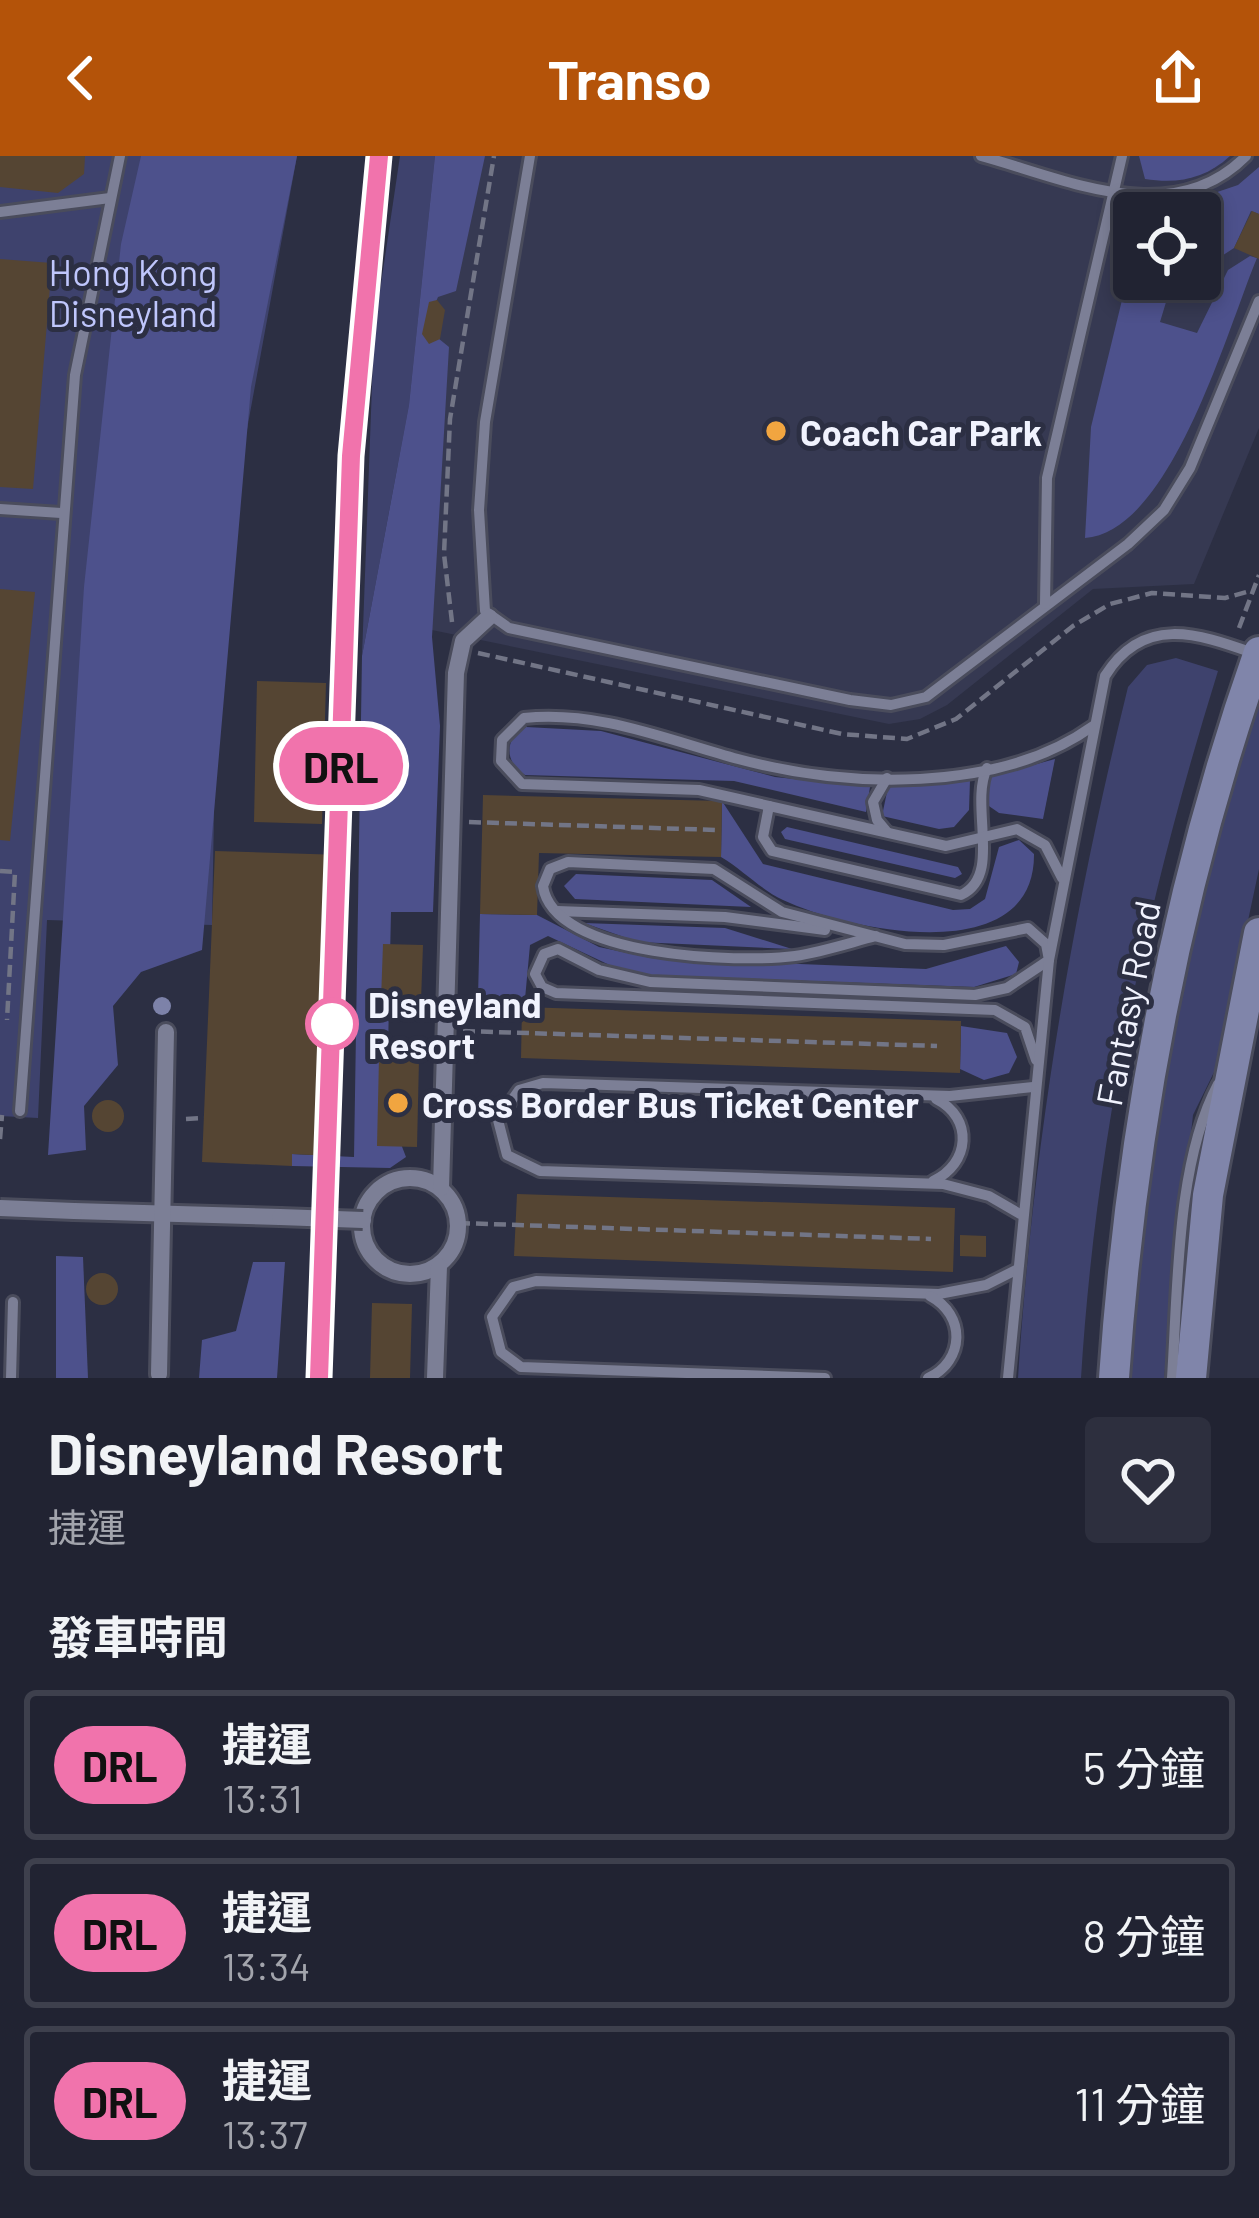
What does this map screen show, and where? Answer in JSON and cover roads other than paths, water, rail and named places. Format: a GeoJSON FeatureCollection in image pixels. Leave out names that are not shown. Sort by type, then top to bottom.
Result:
{"type":"FeatureCollection","features":[{"type":"Feature","properties":{"kind":"main road","name":"Fantasy Road"},"geometry":{"type":"LineString","coordinates":[[1114,1378],[1127,1229],[1154,1050],[1193,873],[1259,655]]}},
{"type":"Feature","properties":{"kind":"main road"},"geometry":{"type":"LineString","coordinates":[[1191,1378],[1208,1195],[1259,933]]}},
{"type":"Feature","properties":{"kind":"street"},"geometry":{"type":"LineString","coordinates":[[435,1378],[439,1266],[456,1242],[458,1223],[441,1188],[456,673],[463,641],[489,617]]}},
{"type":"Feature","properties":{"kind":"street"},"geometry":{"type":"LineString","coordinates":[[159,1374],[166,1032]]}},
{"type":"Feature","properties":{"kind":"street"},"geometry":{"type":"LineString","coordinates":[[439,1266],[410,1275],[381,1265],[364,1240],[363,1220],[372,1196],[397,1179],[428,1180],[441,1188]]}},
{"type":"Feature","properties":{"kind":"street"},"geometry":{"type":"LineString","coordinates":[[0,1208],[363,1220]]}},
{"type":"Feature","properties":{"kind":"lane"},"geometry":{"type":"LineString","coordinates":[[20,1111],[61,513],[75,375],[120,156]]}},
{"type":"Feature","properties":{"kind":"lane"},"geometry":{"type":"LineString","coordinates":[[530,156],[502,299],[481,466],[480,596],[489,617],[509,628],[891,705],[937,690],[1147,528],[1178,490],[1259,301]]}},
{"type":"Feature","properties":{"kind":"lane"},"geometry":{"type":"LineString","coordinates":[[981,156],[1111,193],[1165,196],[1192,189],[1246,156]]}},
{"type":"Feature","properties":{"kind":"lane"},"geometry":{"type":"LineString","coordinates":[[1045,604],[1047,478],[1122,156]]}},
{"type":"Feature","properties":{"kind":"lane"},"geometry":{"type":"LineString","coordinates":[[0,212],[110,198]]}},
{"type":"Feature","properties":{"kind":"lane"},"geometry":{"type":"LineString","coordinates":[[0,508],[61,513]]}},
{"type":"Feature","properties":{"kind":"lane"},"geometry":{"type":"LineString","coordinates":[[1007,1378],[1049,960],[1105,676],[1123,652],[1149,637],[1193,632],[1259,655]]}},
{"type":"Feature","properties":{"kind":"lane"},"geometry":{"type":"LineString","coordinates":[[1062,878],[1045,845],[1027,832],[1007,827],[946,845],[699,790],[522,784],[501,761],[502,740],[524,718],[568,718],[636,728],[777,768],[886,778],[986,768],[1048,752],[1093,727]]}},
{"type":"Feature","properties":{"kind":"lane"},"geometry":{"type":"LineString","coordinates":[[769,806],[763,837],[772,851],[954,895],[975,886],[986,836],[977,809],[986,768]]}},
{"type":"Feature","properties":{"kind":"lane"},"geometry":{"type":"LineString","coordinates":[[886,778],[873,802],[877,820],[889,834]]}},
{"type":"Feature","properties":{"kind":"lane"},"geometry":{"type":"LineString","coordinates":[[559,864],[704,867],[724,872],[782,911],[876,937],[792,956],[652,951],[592,936],[557,910],[543,886],[559,864]]}},
{"type":"Feature","properties":{"kind":"lane"},"geometry":{"type":"LineString","coordinates":[[557,910],[725,917],[944,945],[1019,927],[1042,937],[1049,960]]}},
{"type":"Feature","properties":{"kind":"lane"},"geometry":{"type":"LineString","coordinates":[[1036,1060],[1025,1028],[995,1010],[556,993],[542,988],[536,967],[544,954],[558,949],[599,970],[650,982],[974,994],[1007,988],[1049,960]]}},
{"type":"Feature","properties":{"kind":"lane"},"geometry":{"type":"LineString","coordinates":[[1172,1378],[1200,1117],[1231,1060]]}},
{"type":"Feature","properties":{"kind":"lane"},"geometry":{"type":"LineString","coordinates":[[1020,1214],[967,1188],[919,1183],[540,1171],[507,1155],[498,1120],[509,1097],[543,1083],[922,1095],[1033,1087]]}},
{"type":"Feature","properties":{"kind":"lane"},"geometry":{"type":"LineString","coordinates":[[919,1183],[952,1169],[964,1134],[945,1103],[922,1095]]}},
{"type":"Feature","properties":{"kind":"lane"},"geometry":{"type":"LineString","coordinates":[[825,1378],[521,1367],[495,1342],[492,1317],[503,1295],[536,1281],[915,1293],[963,1291],[1016,1270]]}},
{"type":"Feature","properties":{"kind":"lane"},"geometry":{"type":"LineString","coordinates":[[915,1293],[938,1300],[957,1332],[953,1356],[928,1378]]}},
{"type":"Feature","properties":{"kind":"lane"},"geometry":{"type":"LineString","coordinates":[[11,1378],[13,1302]]}},
{"type":"Feature","properties":{"kind":"railway"},"geometry":{"type":"LineString","coordinates":[[338,855],[351,456],[379,156]]}},
{"type":"Feature","properties":{"kind":"railway"},"geometry":{"type":"LineString","coordinates":[[320,1378],[323,1270]]}},
{"type":"Feature","properties":{"kind":"metro line","name":"DRL"},"geometry":{"type":"LineString","coordinates":[[319,1378],[351,456],[364,273],[379,156]]}},
{"type":"Feature","properties":{"kind":"place","name":"Coach Car Park"},"geometry":{"type":"Point","coordinates":[776,431]}},
{"type":"Feature","properties":{"kind":"place","name":"Disneyland Resort"},"geometry":{"type":"Point","coordinates":[332,1024]}},
{"type":"Feature","properties":{"kind":"place","name":"Cross Border Bus Ticket Center"},"geometry":{"type":"Point","coordinates":[398,1103]}},
{"type":"Feature","properties":{"kind":"park label","name":"Hong Kong Disneyland"},"geometry":{"type":"Point","coordinates":[133,292]}}]}
